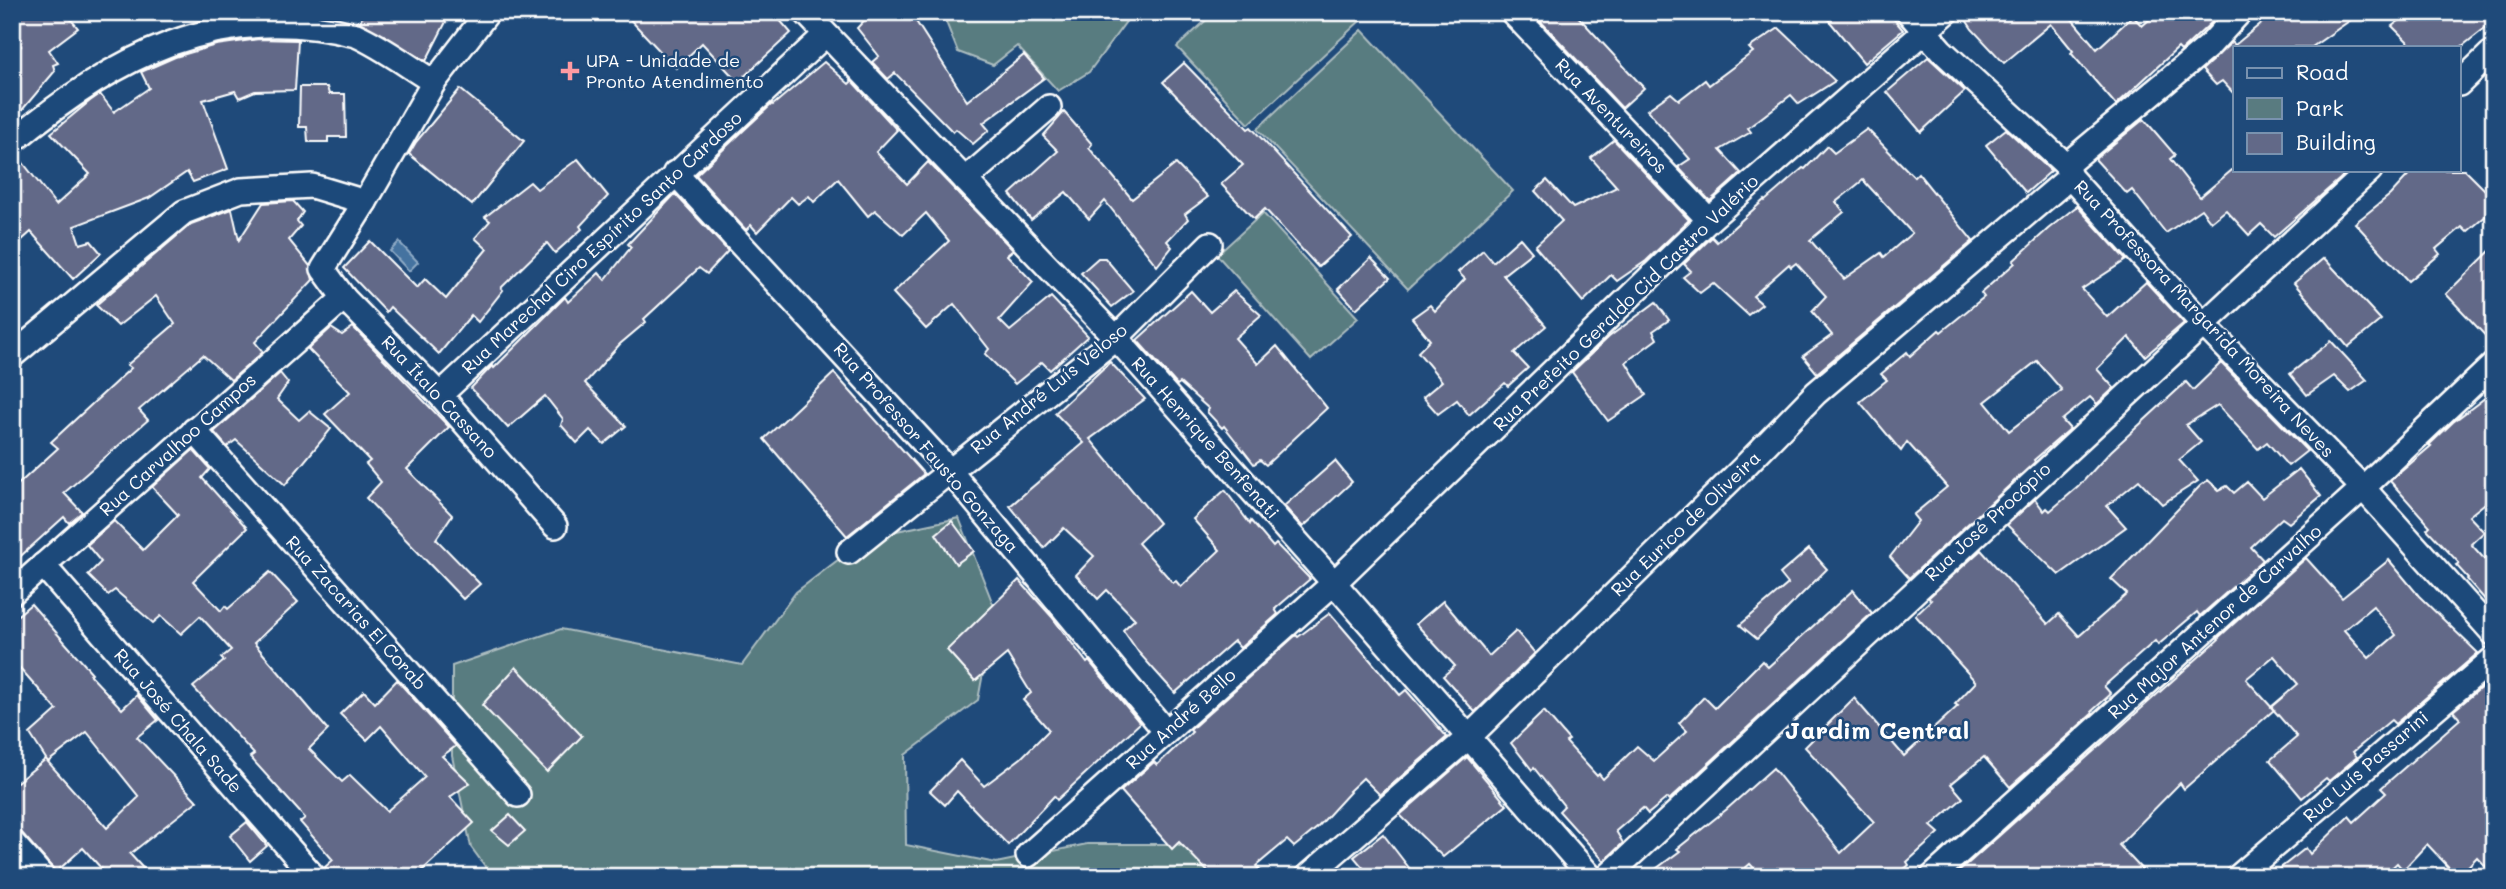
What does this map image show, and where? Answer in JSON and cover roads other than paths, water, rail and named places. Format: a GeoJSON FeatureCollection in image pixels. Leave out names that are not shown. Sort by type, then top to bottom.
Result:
{"type":"FeatureCollection","features":[{"type":"Feature","properties":{"kind":"street"},"geometry":{"type":"LineString","coordinates":[[12,356],[184,212],[241,190],[312,186],[365,202],[434,82],[488,12]]}},
{"type":"Feature","properties":{"kind":"street","name":"Rua Henrique Benfenati"},"geometry":{"type":"LineString","coordinates":[[805,12],[1116,338],[1591,877]]}},
{"type":"Feature","properties":{"kind":"street","name":"Rua Aventureiros"},"geometry":{"type":"LineString","coordinates":[[1512,12],[1709,220]]}},
{"type":"Feature","properties":{"kind":"street","name":"Rua Professora Margarida Moreira Neves"},"geometry":{"type":"LineString","coordinates":[[1908,12],[1941,50],[2068,171],[2202,323],[2364,488],[2494,634]]}},
{"type":"Feature","properties":{"kind":"street","name":"Rua Prefeito Geraldo Cid Castro Valério"},"geometry":{"type":"LineString","coordinates":[[1334,583],[1709,220],[1947,12]]}},
{"type":"Feature","properties":{"kind":"street","name":"Rua Eurico de Oliveira"},"geometry":{"type":"LineString","coordinates":[[1307,877],[1469,737],[1816,393],[2209,46],[2240,12]]}},
{"type":"Feature","properties":{"kind":"street"},"geometry":{"type":"LineString","coordinates":[[12,142],[59,103],[161,37],[198,23],[240,15],[278,16],[314,22],[357,36],[434,82]]}},
{"type":"Feature","properties":{"kind":"street","name":"Rua Marechal Ciro Espírito Santo Cardoso"},"geometry":{"type":"LineString","coordinates":[[440,394],[825,35]]}},
{"type":"Feature","properties":{"kind":"street"},"geometry":{"type":"LineString","coordinates":[[2460,83],[2490,54]]}},
{"type":"Feature","properties":{"kind":"street"},"geometry":{"type":"LineString","coordinates":[[965,180],[1049,107]]}},
{"type":"Feature","properties":{"kind":"street","name":"Rua José Procópio"},"geometry":{"type":"LineString","coordinates":[[1607,877],[2368,172]]}},
{"type":"Feature","properties":{"kind":"street","name":"Rua Professor Fausto Gonzaga"},"geometry":{"type":"LineString","coordinates":[[675,173],[949,470],[1166,732]]}},
{"type":"Feature","properties":{"kind":"street","name":"Rua Ítalo Cassano"},"geometry":{"type":"LineString","coordinates":[[365,202],[323,269],[344,298],[440,394],[555,526]]}},
{"type":"Feature","properties":{"kind":"street","name":"Rua André Luís Veloso"},"geometry":{"type":"LineString","coordinates":[[849,552],[1116,338],[1210,244]]}},
{"type":"Feature","properties":{"kind":"street","name":"Rua Carvalhoo Campos"},"geometry":{"type":"LineString","coordinates":[[12,593],[344,298]]}},
{"type":"Feature","properties":{"kind":"street","name":"Rua Major Antenor de Carvalho"},"geometry":{"type":"LineString","coordinates":[[1933,877],[2364,488],[2494,364]]}},
{"type":"Feature","properties":{"kind":"street","name":"Rua Zacarias El Corab"},"geometry":{"type":"LineString","coordinates":[[194,430],[518,795]]}},
{"type":"Feature","properties":{"kind":"street","name":"Rua José Chala Sade"},"geometry":{"type":"LineString","coordinates":[[43,565],[314,877]]}},
{"type":"Feature","properties":{"kind":"street","name":"Rua André Bello"},"geometry":{"type":"LineString","coordinates":[[1028,855],[1334,583]]}},
{"type":"Feature","properties":{"kind":"street","name":"Rua Luís Passarini"},"geometry":{"type":"LineString","coordinates":[[2238,877],[2494,658]]}},
{"type":"Feature","properties":{"kind":"street"},"geometry":{"type":"LineString","coordinates":[[12,842],[43,877]]}},
{"type":"Feature","properties":{"kind":"water"},"geometry":{"type":"Polygon","coordinates":[[[399,242],[418,262],[409,271],[390,251],[399,242]]]}},
{"type":"Feature","properties":{"kind":"place","name":"UPA - Unidade de Pronto Atendimento"},"geometry":{"type":"Point","coordinates":[570,71]}},
{"type":"Feature","properties":{"kind":"district","name":"Jardim Central"},"geometry":{"type":"Point","coordinates":[1877,731]}}]}
